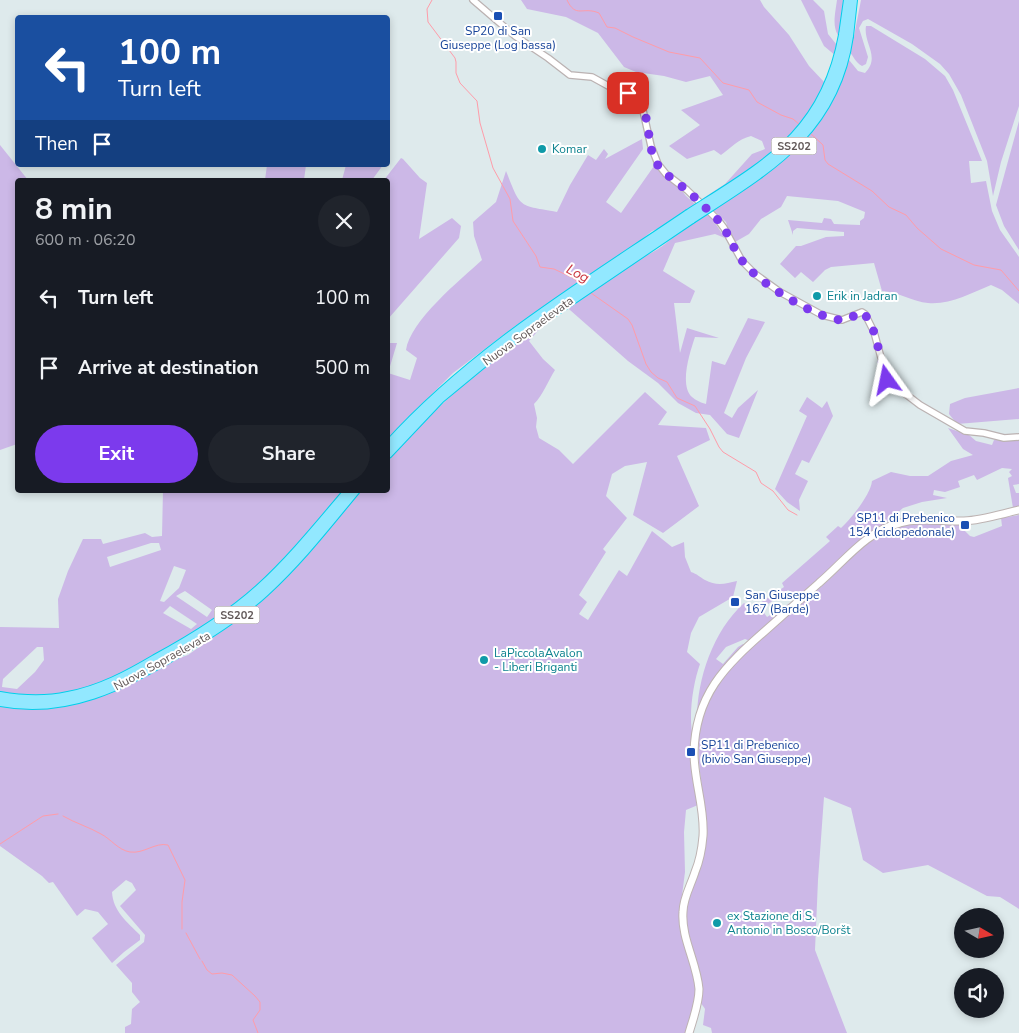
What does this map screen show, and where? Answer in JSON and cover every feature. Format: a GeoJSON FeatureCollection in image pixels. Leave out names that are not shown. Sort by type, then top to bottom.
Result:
{"type":"FeatureCollection","features":[{"type":"Feature","properties":{"kind":"highway","name":"Nuova Sopraelevata"},"geometry":{"type":"LineString","coordinates":[[846,36],[848,0]]}},
{"type":"Feature","properties":{"kind":"highway","name":"Nuova Sopraelevata"},"geometry":{"type":"LineString","coordinates":[[390,443],[443,389],[521,330],[690,217],[760,174],[791,149],[809,130],[826,105],[839,78],[853,0]]}},
{"type":"Feature","properties":{"kind":"highway","name":"Nuova Sopraelevata"},"geometry":{"type":"LineString","coordinates":[[390,452],[422,417],[454,387],[521,330]]}},
{"type":"Feature","properties":{"kind":"highway","name":"Nuova Sopraelevata"},"geometry":{"type":"LineString","coordinates":[[312,538],[347,493]]}},
{"type":"Feature","properties":{"kind":"highway","name":"Nuova Sopraelevata"},"geometry":{"type":"LineString","coordinates":[[0,702],[25,705],[46,702],[70,702],[99,694],[144,669],[209,628],[241,605],[312,538],[353,493]]}},
{"type":"Feature","properties":{"kind":"highway","name":"Nuova Sopraelevata"},"geometry":{"type":"LineString","coordinates":[[0,696],[46,702]]}},
{"type":"Feature","properties":{"kind":"main road"},"geometry":{"type":"LineString","coordinates":[[689,1033],[697,1003],[698,988],[685,933],[683,912],[684,902],[699,862],[703,834],[703,819],[694,754],[697,727],[704,704],[714,683],[736,657],[857,548],[880,531],[900,522],[912,520],[968,521],[1019,510]]}},
{"type":"Feature","properties":{"kind":"street"},"geometry":{"type":"LineString","coordinates":[[473,0],[515,36],[570,75],[592,77],[612,88],[634,95],[642,106],[651,146],[658,164],[666,174],[687,190],[718,220],[736,252],[748,268],[780,292],[822,315],[842,320],[862,312],[865,314],[872,325],[887,380],[892,389],[903,392],[959,429],[1001,438],[1019,437]]}},
{"type":"Feature","properties":{"kind":"shaded area"},"geometry":{"type":"Polygon","coordinates":[[[521,0],[760,0],[789,35],[809,66],[826,84],[836,56],[824,46],[801,0],[813,0],[824,11],[828,34],[858,71],[865,73],[870,67],[872,56],[866,26],[871,26],[925,59],[945,76],[953,90],[982,161],[969,161],[971,183],[986,181],[992,211],[1000,230],[1019,257],[1019,304],[1002,290],[991,285],[960,298],[936,303],[922,302],[882,291],[874,263],[831,267],[825,270],[813,282],[801,272],[795,278],[780,264],[796,246],[826,237],[844,236],[844,232],[797,228],[793,231],[793,235],[788,220],[822,223],[824,218],[831,219],[834,224],[860,225],[865,212],[838,201],[787,196],[781,207],[761,219],[749,234],[735,242],[726,222],[702,199],[725,184],[752,154],[765,149],[762,141],[751,136],[746,137],[721,155],[714,150],[687,159],[669,146],[700,125],[681,110],[723,95],[710,76],[686,82],[664,76],[636,72],[624,67],[598,33],[566,17],[527,9],[521,0]]]}},
{"type":"Feature","properties":{"kind":"shaded area"},"geometry":{"type":"Polygon","coordinates":[[[837,0],[844,0],[839,35],[854,36],[861,0],[1019,0],[1019,106],[1001,162],[993,196],[987,161],[961,95],[949,74],[940,64],[912,44],[868,19],[863,21],[859,28],[868,57],[866,64],[862,66],[843,44],[835,28],[837,0]]]}},
{"type":"Feature","properties":{"kind":"shaded area"},"geometry":{"type":"Polygon","coordinates":[[[1019,121],[1019,250],[1004,226],[996,205],[1019,121]]]}},
{"type":"Feature","properties":{"kind":"shaded area"},"geometry":{"type":"Polygon","coordinates":[[[642,139],[643,149],[606,202],[621,213],[654,166],[671,177],[686,196],[713,220],[725,238],[715,234],[675,243],[663,271],[695,291],[690,303],[674,303],[680,353],[687,328],[719,338],[695,337],[688,359],[686,377],[688,392],[692,397],[706,404],[712,361],[725,365],[748,318],[765,322],[746,358],[724,413],[732,418],[738,408],[758,390],[739,438],[727,434],[710,415],[696,413],[678,403],[658,383],[628,361],[562,303],[529,341],[543,359],[555,370],[534,404],[539,438],[559,450],[573,464],[645,392],[667,412],[658,425],[706,428],[710,440],[677,456],[699,506],[663,533],[633,515],[647,462],[625,466],[612,474],[606,496],[627,518],[603,549],[606,552],[579,595],[587,602],[579,614],[588,620],[619,570],[627,576],[652,531],[672,547],[684,542],[685,557],[691,572],[717,584],[737,581],[733,597],[699,617],[691,633],[687,652],[700,664],[693,690],[691,710],[698,805],[686,810],[684,832],[685,872],[680,911],[697,995],[686,1033],[125,1033],[125,1027],[131,1024],[132,1009],[140,1002],[132,992],[132,983],[116,965],[144,942],[145,935],[120,906],[136,890],[132,883],[126,880],[112,892],[118,911],[140,935],[140,940],[112,963],[92,938],[108,924],[98,912],[85,909],[77,916],[53,882],[49,883],[0,846],[0,705],[28,709],[48,709],[44,695],[0,692],[0,627],[59,628],[58,599],[68,571],[83,539],[101,539],[103,544],[145,533],[152,537],[162,536],[163,493],[390,493],[390,459],[453,394],[506,350],[525,337],[518,324],[453,373],[390,436],[390,374],[410,380],[417,358],[406,350],[416,327],[437,302],[482,260],[474,236],[473,222],[496,202],[506,171],[518,199],[522,203],[535,208],[557,212],[588,155],[596,160],[604,149],[608,154],[605,159],[642,139]],[[686,211],[663,227],[652,231],[610,262],[637,258],[656,250],[669,241],[692,219],[686,211]],[[307,533],[263,580],[236,604],[224,610],[204,627],[141,664],[147,675],[174,660],[188,655],[242,617],[275,587],[318,543],[307,533]],[[151,543],[107,557],[110,567],[161,550],[159,543],[151,543]],[[174,566],[160,601],[164,602],[179,588],[186,570],[174,566]],[[185,591],[176,596],[207,617],[212,610],[185,591]],[[170,606],[163,613],[191,629],[197,624],[170,606]],[[37,647],[3,679],[2,687],[17,689],[35,672],[44,660],[43,647],[37,647]]]}},
{"type":"Feature","properties":{"kind":"shaded area"},"geometry":{"type":"Polygon","coordinates":[[[0,145],[15,164],[15,167],[18,167],[26,178],[15,178],[15,445],[0,450],[0,145]]]}},
{"type":"Feature","properties":{"kind":"shaded area"},"geometry":{"type":"Polygon","coordinates":[[[401,158],[427,183],[419,239],[452,218],[461,226],[459,238],[390,317],[390,178],[386,178],[401,158]]]}},
{"type":"Feature","properties":{"kind":"shaded area"},"geometry":{"type":"Polygon","coordinates":[[[267,167],[306,167],[304,178],[265,178],[267,167]]]}},
{"type":"Feature","properties":{"kind":"shaded area"},"geometry":{"type":"Polygon","coordinates":[[[345,167],[382,167],[373,178],[343,178],[345,167]]]}},
{"type":"Feature","properties":{"kind":"shaded area"},"geometry":{"type":"Polygon","coordinates":[[[390,343],[397,343],[390,366],[390,343]]]}},
{"type":"Feature","properties":{"kind":"shaded area"},"geometry":{"type":"Polygon","coordinates":[[[1019,388],[1019,419],[957,424],[949,414],[950,404],[965,398],[1019,388]]]}},
{"type":"Feature","properties":{"kind":"shaded area"},"geometry":{"type":"Polygon","coordinates":[[[807,397],[822,408],[827,401],[833,416],[809,463],[802,460],[795,474],[808,481],[799,500],[800,511],[787,502],[775,489],[807,416],[799,411],[807,397]]]}},
{"type":"Feature","properties":{"kind":"shaded area"},"geometry":{"type":"Polygon","coordinates":[[[948,428],[969,435],[976,441],[992,445],[994,440],[1019,441],[1019,484],[1013,485],[1016,493],[1019,493],[1019,507],[1013,508],[1008,478],[1012,476],[1009,472],[1012,469],[1002,468],[977,480],[974,475],[958,481],[960,487],[945,492],[934,490],[933,495],[947,498],[922,502],[903,508],[799,598],[788,590],[761,609],[767,617],[790,603],[794,603],[750,641],[745,639],[726,647],[716,659],[723,664],[738,647],[743,644],[746,645],[734,656],[697,719],[700,688],[709,656],[733,614],[744,603],[751,609],[784,587],[782,583],[830,541],[826,537],[838,526],[841,528],[850,519],[868,493],[872,481],[891,472],[910,476],[928,476],[951,461],[973,455],[963,449],[948,428]]]}},
{"type":"Feature","properties":{"kind":"shaded area"},"geometry":{"type":"Polygon","coordinates":[[[1019,515],[1019,909],[1000,897],[987,896],[928,865],[883,873],[863,860],[851,808],[824,797],[815,950],[847,1033],[712,1033],[711,1028],[703,1025],[705,1009],[700,1000],[700,977],[688,932],[686,913],[689,896],[705,850],[705,814],[698,744],[705,708],[714,690],[725,673],[740,657],[833,576],[860,549],[882,533],[899,526],[924,523],[958,524],[970,536],[974,537],[1002,526],[1001,518],[1019,515]]]}},
{"type":"Feature","properties":{"kind":"waterway","name":"Log"},"geometry":{"type":"LineString","coordinates":[[432,0],[427,9],[428,22],[455,58],[456,73],[460,83],[477,101],[480,123],[493,168],[510,199],[513,221],[536,256],[540,267],[554,269],[573,278],[580,284]]}},
{"type":"Feature","properties":{"kind":"waterway"},"geometry":{"type":"LineString","coordinates":[[567,0],[570,6],[577,11],[599,13],[607,27],[615,28],[669,52],[700,58],[723,83],[749,90],[757,102],[781,115],[793,119],[800,125]]}},
{"type":"Feature","properties":{"kind":"waterway"},"geometry":{"type":"LineString","coordinates":[[809,132],[823,145],[825,160],[828,164],[872,191],[889,207],[906,215],[917,228],[941,249],[974,265],[1001,270],[1019,291]]}},
{"type":"Feature","properties":{"kind":"waterway","name":"Log"},"geometry":{"type":"LineString","coordinates":[[591,293],[628,319],[651,372],[667,382],[677,398],[695,406],[723,452],[756,472],[761,483],[773,491],[788,510],[797,515]]}},
{"type":"Feature","properties":{"kind":"waterway"},"geometry":{"type":"LineString","coordinates":[[0,844],[43,816],[58,814]]}},
{"type":"Feature","properties":{"kind":"waterway"},"geometry":{"type":"LineString","coordinates":[[63,816],[101,834],[126,851],[135,852],[159,845],[168,845],[185,880],[182,902],[182,929]]}},
{"type":"Feature","properties":{"kind":"waterway"},"geometry":{"type":"LineString","coordinates":[[186,933],[200,959]]}},
{"type":"Feature","properties":{"kind":"waterway"},"geometry":{"type":"LineString","coordinates":[[202,961],[207,970],[212,974],[232,975],[260,1002],[260,1010],[253,1020],[258,1033]]}},
{"type":"Feature","properties":{"kind":"place","name":"SP20 di San Giuseppe (Log bassa)"},"geometry":{"type":"Point","coordinates":[498,16]}},
{"type":"Feature","properties":{"kind":"place","name":"Komar"},"geometry":{"type":"Point","coordinates":[542,149]}},
{"type":"Feature","properties":{"kind":"place","name":"Erik in Jadran"},"geometry":{"type":"Point","coordinates":[817,296]}},
{"type":"Feature","properties":{"kind":"place","name":"SP11 di Prebenico 154 (ciclopedonale)"},"geometry":{"type":"Point","coordinates":[965,525]}},
{"type":"Feature","properties":{"kind":"place","name":"San Giuseppe 167 (Barde)"},"geometry":{"type":"Point","coordinates":[735,602]}},
{"type":"Feature","properties":{"kind":"place","name":"LaPiccolaAvalon - Liberi Briganti"},"geometry":{"type":"Point","coordinates":[484,660]}},
{"type":"Feature","properties":{"kind":"place","name":"SP11 di Prebenico (bivio San Giuseppe)"},"geometry":{"type":"Point","coordinates":[691,752]}},
{"type":"Feature","properties":{"kind":"place","name":"ex Stazione di S. Antonio in Bosco/Boršt"},"geometry":{"type":"Point","coordinates":[717,923]}},
{"type":"Feature","properties":{"kind":"route"},"geometry":{"type":"LineString","coordinates":[[628,93],[634,95],[641,102],[654,157],[658,164],[666,174],[687,190],[718,220],[742,262],[769,285],[814,312],[842,320],[862,312],[865,314],[872,325],[887,380]]}}]}
